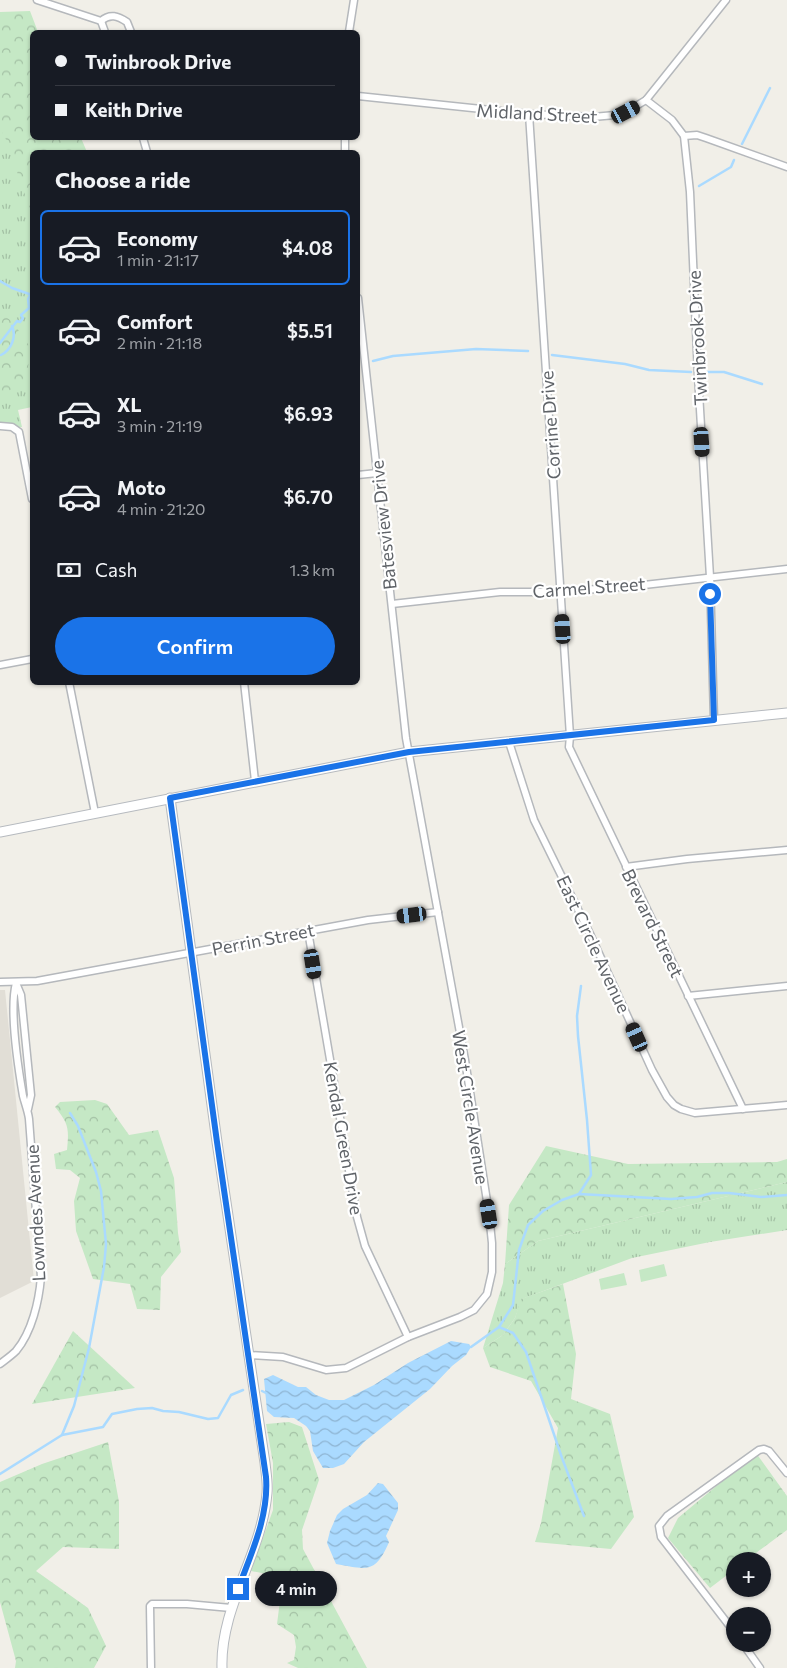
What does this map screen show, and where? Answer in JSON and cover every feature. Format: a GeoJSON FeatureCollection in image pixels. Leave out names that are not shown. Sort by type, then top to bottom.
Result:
{"type":"FeatureCollection","features":[{"type":"Feature","properties":{"kind":"street"},"geometry":{"type":"LineString","coordinates":[[37,0],[101,21],[110,16],[122,18],[127,22],[130,30]]}},
{"type":"Feature","properties":{"kind":"street"},"geometry":{"type":"LineString","coordinates":[[348,30],[354,0]]}},
{"type":"Feature","properties":{"kind":"street","name":"Midland Street"},"geometry":{"type":"LineString","coordinates":[[360,96],[529,114],[605,117],[626,112],[646,100],[726,0]]}},
{"type":"Feature","properties":{"kind":"street"},"geometry":{"type":"LineString","coordinates":[[101,21],[104,30]]}},
{"type":"Feature","properties":{"kind":"street"},"geometry":{"type":"LineString","coordinates":[[646,100],[672,120],[684,136],[697,135],[787,167]]}},
{"type":"Feature","properties":{"kind":"street","name":"Corrine Drive"},"geometry":{"type":"LineString","coordinates":[[529,114],[570,736]]}},
{"type":"Feature","properties":{"kind":"street","name":"Twinbrook Drive"},"geometry":{"type":"LineString","coordinates":[[684,136],[690,192],[698,376],[710,578],[714,720]]}},
{"type":"Feature","properties":{"kind":"street","name":"Batesview Drive"},"geometry":{"type":"LineString","coordinates":[[360,316],[409,752]]}},
{"type":"Feature","properties":{"kind":"street"},"geometry":{"type":"LineString","coordinates":[[0,426],[12,426],[19,432],[30,489]]}},
{"type":"Feature","properties":{"kind":"street"},"geometry":{"type":"LineString","coordinates":[[360,475],[377,473]]}},
{"type":"Feature","properties":{"kind":"street","name":"Carmel Street"},"geometry":{"type":"LineString","coordinates":[[392,604],[500,592],[560,592],[787,569]]}},
{"type":"Feature","properties":{"kind":"street"},"geometry":{"type":"LineString","coordinates":[[0,665],[30,660]]}},
{"type":"Feature","properties":{"kind":"street"},"geometry":{"type":"LineString","coordinates":[[70,685],[95,813]]}},
{"type":"Feature","properties":{"kind":"street"},"geometry":{"type":"LineString","coordinates":[[244,685],[256,781]]}},
{"type":"Feature","properties":{"kind":"street"},"geometry":{"type":"LineString","coordinates":[[0,832],[409,752],[787,713]]}},
{"type":"Feature","properties":{"kind":"street","name":"Brevard Street"},"geometry":{"type":"LineString","coordinates":[[570,736],[568,743],[570,751],[743,1109]]}},
{"type":"Feature","properties":{"kind":"street","name":"East Circle Avenue"},"geometry":{"type":"LineString","coordinates":[[509,742],[534,820],[591,936],[652,1070],[667,1097],[681,1109],[695,1113],[787,1105]]}},
{"type":"Feature","properties":{"kind":"street","name":"West Circle Avenue"},"geometry":{"type":"LineString","coordinates":[[248,1355],[283,1357],[326,1370],[346,1368],[408,1337],[474,1310],[487,1294],[492,1272],[489,1214],[465,1060],[409,752]]}},
{"type":"Feature","properties":{"kind":"street"},"geometry":{"type":"LineString","coordinates":[[170,798],[248,1355],[265,1463],[267,1492],[261,1522],[231,1608],[225,1634],[222,1668]]}},
{"type":"Feature","properties":{"kind":"street"},"geometry":{"type":"LineString","coordinates":[[626,868],[687,859],[787,850]]}},
{"type":"Feature","properties":{"kind":"street","name":"Perrin Street"},"geometry":{"type":"LineString","coordinates":[[0,982],[37,982],[368,920],[438,912]]}},
{"type":"Feature","properties":{"kind":"street","name":"Kendal Green Drive"},"geometry":{"type":"LineString","coordinates":[[308,931],[364,1246],[408,1337]]}},
{"type":"Feature","properties":{"kind":"street","name":"Lowndes Avenue"},"geometry":{"type":"LineString","coordinates":[[0,1364],[14,1354],[21,1345],[34,1315],[40,1289],[40,1255],[34,1200],[33,1162],[28,1110],[24,1098],[17,1052],[12,996],[16,983]]}},
{"type":"Feature","properties":{"kind":"street","name":"Lowndes Avenue"},"geometry":{"type":"LineString","coordinates":[[16,983],[21,995],[31,1095],[28,1110]]}},
{"type":"Feature","properties":{"kind":"street"},"geometry":{"type":"LineString","coordinates":[[688,996],[787,986]]}},
{"type":"Feature","properties":{"kind":"street"},"geometry":{"type":"LineString","coordinates":[[726,1621],[661,1537],[659,1526],[668,1516],[758,1450],[764,1449],[769,1451],[787,1472]]}},
{"type":"Feature","properties":{"kind":"street"},"geometry":{"type":"LineString","coordinates":[[151,1668],[150,1606],[152,1604],[187,1604],[231,1608]]}},
{"type":"Feature","properties":{"kind":"street"},"geometry":{"type":"LineString","coordinates":[[749,1652],[760,1668]]}},
{"type":"Feature","properties":{"kind":"shaded area"},"geometry":{"type":"Polygon","coordinates":[[[0,990],[5,990],[34,1281],[0,1298],[0,990]]]}},
{"type":"Feature","properties":{"kind":"green space"},"geometry":{"type":"Polygon","coordinates":[[[30,11],[37,30],[30,30],[30,140],[82,140],[86,150],[30,150],[30,209],[5,137],[0,129],[0,12],[30,11]]]}},
{"type":"Feature","properties":{"kind":"green space"},"geometry":{"type":"Polygon","coordinates":[[[0,70],[30,134],[32,150],[30,150],[30,407],[18,410],[22,427],[0,423],[0,70]]]}},
{"type":"Feature","properties":{"kind":"green space"},"geometry":{"type":"Polygon","coordinates":[[[0,313],[12,321],[30,347],[27,380],[0,396],[0,313]]]}},
{"type":"Feature","properties":{"kind":"green space"},"geometry":{"type":"Polygon","coordinates":[[[95,1100],[107,1104],[129,1135],[158,1130],[174,1178],[181,1252],[161,1277],[160,1310],[137,1309],[130,1284],[93,1279],[76,1231],[74,1201],[80,1178],[70,1170],[56,1169],[54,1154],[67,1150],[68,1137],[67,1127],[55,1107],[60,1102],[95,1100]]]}},
{"type":"Feature","properties":{"kind":"green space"},"geometry":{"type":"Polygon","coordinates":[[[546,1146],[628,1164],[777,1162],[787,1159],[787,1182],[538,1241],[505,1264],[509,1205],[546,1146]]]}},
{"type":"Feature","properties":{"kind":"green space"},"geometry":{"type":"Polygon","coordinates":[[[787,1182],[787,1230],[710,1242],[632,1258],[522,1299],[515,1318],[503,1335],[483,1348],[503,1283],[505,1264],[538,1241],[787,1182]]]}},
{"type":"Feature","properties":{"kind":"green space"},"geometry":{"type":"Polygon","coordinates":[[[664,1264],[667,1276],[641,1282],[639,1270],[664,1264]]]}},
{"type":"Feature","properties":{"kind":"green space"},"geometry":{"type":"Polygon","coordinates":[[[624,1273],[627,1285],[601,1290],[599,1279],[624,1273]]]}},
{"type":"Feature","properties":{"kind":"green space"},"geometry":{"type":"Polygon","coordinates":[[[563,1284],[576,1354],[571,1399],[610,1414],[634,1517],[611,1549],[535,1542],[541,1523],[558,1428],[531,1381],[490,1367],[483,1348],[503,1335],[515,1318],[521,1299],[563,1284]]]}},
{"type":"Feature","properties":{"kind":"green space"},"geometry":{"type":"Polygon","coordinates":[[[73,1331],[135,1388],[32,1404],[73,1331]]]}},
{"type":"Feature","properties":{"kind":"green space"},"geometry":{"type":"Polygon","coordinates":[[[289,1422],[302,1427],[319,1480],[302,1530],[303,1549],[367,1668],[298,1668],[287,1663],[294,1660],[296,1647],[294,1635],[277,1624],[283,1577],[251,1571],[273,1510],[273,1463],[266,1424],[289,1422]]]}},
{"type":"Feature","properties":{"kind":"green space"},"geometry":{"type":"Polygon","coordinates":[[[108,1442],[119,1502],[119,1549],[63,1547],[36,1571],[88,1608],[106,1646],[94,1668],[15,1668],[16,1661],[0,1602],[0,1482],[42,1464],[108,1442]]]}},
{"type":"Feature","properties":{"kind":"green space"},"geometry":{"type":"Polygon","coordinates":[[[756,1453],[787,1496],[787,1530],[757,1552],[726,1552],[726,1576],[710,1588],[668,1538],[678,1518],[756,1453]]]}},
{"type":"Feature","properties":{"kind":"water"},"geometry":{"type":"Polygon","coordinates":[[[451,1341],[469,1344],[471,1347],[466,1355],[452,1366],[430,1389],[364,1442],[344,1464],[333,1468],[323,1468],[313,1451],[310,1431],[306,1426],[294,1418],[274,1417],[267,1411],[264,1379],[273,1375],[298,1387],[306,1387],[316,1395],[329,1400],[344,1400],[451,1341]]]}},
{"type":"Feature","properties":{"kind":"water"},"geometry":{"type":"Polygon","coordinates":[[[378,1483],[383,1484],[398,1503],[398,1510],[386,1536],[389,1542],[384,1553],[374,1565],[369,1567],[362,1568],[336,1564],[327,1543],[337,1515],[343,1509],[367,1495],[378,1483]]]}},
{"type":"Feature","properties":{"kind":"waterway"},"geometry":{"type":"LineString","coordinates":[[742,144],[770,88]]}},
{"type":"Feature","properties":{"kind":"waterway"},"geometry":{"type":"LineString","coordinates":[[699,186],[731,167],[734,160]]}},
{"type":"Feature","properties":{"kind":"waterway"},"geometry":{"type":"LineString","coordinates":[[0,281],[12,288],[30,294]]}},
{"type":"Feature","properties":{"kind":"waterway"},"geometry":{"type":"LineString","coordinates":[[0,343],[17,321],[20,322],[23,318],[21,315],[29,308],[28,299],[30,295]]}},
{"type":"Feature","properties":{"kind":"waterway"},"geometry":{"type":"LineString","coordinates":[[1,355],[8,350],[12,343],[14,334],[12,326]]}},
{"type":"Feature","properties":{"kind":"waterway"},"geometry":{"type":"LineString","coordinates":[[373,361],[393,356],[476,349],[528,351]]}},
{"type":"Feature","properties":{"kind":"waterway"},"geometry":{"type":"LineString","coordinates":[[552,355],[625,364],[649,370],[691,372]]}},
{"type":"Feature","properties":{"kind":"waterway"},"geometry":{"type":"LineString","coordinates":[[704,372],[724,372],[762,384]]}},
{"type":"Feature","properties":{"kind":"waterway"},"geometry":{"type":"LineString","coordinates":[[579,1194],[591,1175],[578,1036],[577,1016],[581,986]]}},
{"type":"Feature","properties":{"kind":"waterway"},"geometry":{"type":"LineString","coordinates":[[62,1435],[74,1406],[89,1348],[104,1267],[106,1244],[101,1191],[96,1172],[78,1126],[70,1113]]}},
{"type":"Feature","properties":{"kind":"waterway"},"geometry":{"type":"LineString","coordinates":[[471,1347],[499,1327],[513,1305],[519,1250],[528,1225],[543,1211],[562,1200],[579,1194],[671,1199],[697,1197],[712,1193],[761,1197],[787,1195]]}},
{"type":"Feature","properties":{"kind":"waterway"},"geometry":{"type":"LineString","coordinates":[[499,1327],[513,1333],[526,1352],[584,1516]]}},
{"type":"Feature","properties":{"kind":"waterway"},"geometry":{"type":"LineString","coordinates":[[0,1474],[62,1435],[103,1427],[112,1414],[152,1408],[208,1419],[218,1418],[231,1395],[243,1390]]}},
{"type":"Feature","properties":{"kind":"waterway"},"geometry":{"type":"LineString","coordinates":[[262,1391],[266,1393]]}},
{"type":"Feature","properties":{"kind":"route"},"geometry":{"type":"LineString","coordinates":[[238,1589],[265,1510],[267,1492],[265,1463],[217,1142],[170,798],[409,752],[714,720],[710,594]]}}]}
